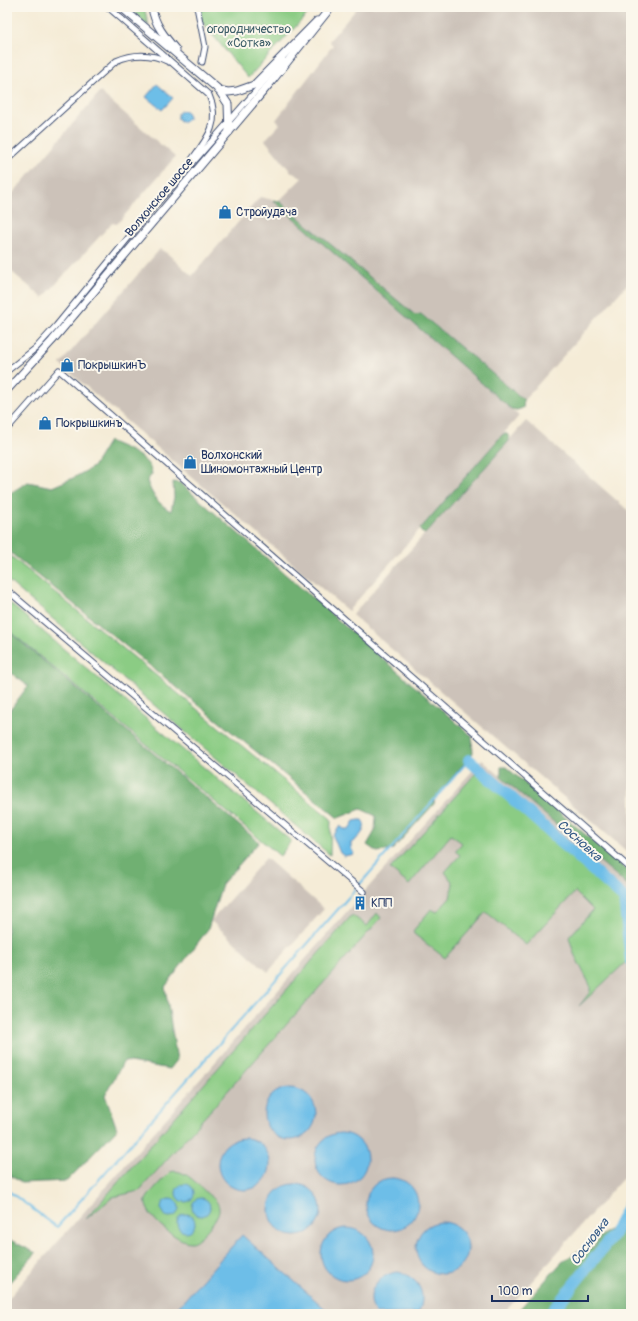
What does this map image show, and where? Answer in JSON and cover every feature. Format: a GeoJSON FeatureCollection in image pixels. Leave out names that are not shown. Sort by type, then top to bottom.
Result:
{"type":"FeatureCollection","features":[{"type":"Feature","properties":{"kind":"main road"},"geometry":{"type":"LineString","coordinates":[[121,7],[218,90],[228,104],[229,132]]}},
{"type":"Feature","properties":{"kind":"main road"},"geometry":{"type":"LineString","coordinates":[[152,7],[158,26],[190,67]]}},
{"type":"Feature","properties":{"kind":"main road","name":"Волхонское шоссе"},"geometry":{"type":"LineString","coordinates":[[7,390],[52,341],[229,132],[331,7]]}},
{"type":"Feature","properties":{"kind":"main road","name":"Волхонское шоссе"},"geometry":{"type":"LineString","coordinates":[[297,41],[310,26],[324,15]]}},
{"type":"Feature","properties":{"kind":"main road"},"geometry":{"type":"LineString","coordinates":[[218,90],[228,92],[237,91],[254,85],[297,41]]}},
{"type":"Feature","properties":{"kind":"street"},"geometry":{"type":"LineString","coordinates":[[108,7],[209,95],[214,115],[214,121],[210,133],[177,180]]}},
{"type":"Feature","properties":{"kind":"street"},"geometry":{"type":"LineString","coordinates":[[197,7],[205,47],[202,62]]}},
{"type":"Feature","properties":{"kind":"street","name":"Волхонское шоссе"},"geometry":{"type":"LineString","coordinates":[[7,371],[36,348],[56,326],[177,180],[229,123],[297,41]]}},
{"type":"Feature","properties":{"kind":"street"},"geometry":{"type":"LineString","coordinates":[[7,160],[116,61],[125,57],[143,55],[158,57],[176,65]]}},
{"type":"Feature","properties":{"kind":"street"},"geometry":{"type":"LineString","coordinates":[[7,429],[59,370],[631,869]]}},
{"type":"Feature","properties":{"kind":"street"},"geometry":{"type":"LineString","coordinates":[[7,590],[364,892]]}},
{"type":"Feature","properties":{"kind":"shaded area"},"geometry":{"type":"Polygon","coordinates":[[[358,7],[631,7],[631,280],[524,400],[422,314],[415,315],[279,201],[302,178],[291,172],[265,140],[280,124],[276,120],[333,45],[329,41],[358,7]]]}},
{"type":"Feature","properties":{"kind":"shaded area"},"geometry":{"type":"Polygon","coordinates":[[[100,92],[175,157],[117,224],[112,223],[43,298],[7,268],[7,200],[100,92]]]}},
{"type":"Feature","properties":{"kind":"shaded area"},"geometry":{"type":"Polygon","coordinates":[[[260,197],[273,200],[519,416],[348,611],[60,364],[160,249],[168,254],[192,276],[260,197]]]}},
{"type":"Feature","properties":{"kind":"shaded area"},"geometry":{"type":"Polygon","coordinates":[[[526,421],[631,513],[631,855],[352,615],[526,421]]]}},
{"type":"Feature","properties":{"kind":"shaded area"},"geometry":{"type":"Polygon","coordinates":[[[482,760],[631,888],[631,1169],[503,1314],[7,1314],[7,1300],[364,892],[482,760]]]}},
{"type":"Feature","properties":{"kind":"shaded area"},"geometry":{"type":"Polygon","coordinates":[[[266,858],[324,909],[268,972],[211,921],[266,858]]]}},
{"type":"Feature","properties":{"kind":"green space"},"geometry":{"type":"Polygon","coordinates":[[[128,7],[144,7],[149,26],[128,7]]]}},
{"type":"Feature","properties":{"kind":"green space","name":"огородничество «Сотка»"},"geometry":{"type":"Polygon","coordinates":[[[199,7],[314,7],[248,78],[202,22],[199,7]]]}},
{"type":"Feature","properties":{"kind":"green space"},"geometry":{"type":"Polygon","coordinates":[[[273,200],[279,201],[415,315],[421,314],[524,400],[523,408],[517,410],[511,409],[273,200]]]}},
{"type":"Feature","properties":{"kind":"green space"},"geometry":{"type":"Polygon","coordinates":[[[503,434],[507,434],[509,441],[425,534],[421,532],[420,529],[503,434]]]}},
{"type":"Feature","properties":{"kind":"green space"},"geometry":{"type":"Polygon","coordinates":[[[109,441],[135,453],[146,462],[152,474],[147,481],[153,495],[162,505],[171,511],[174,497],[173,482],[180,483],[472,736],[473,753],[435,798],[434,804],[392,850],[377,852],[367,845],[375,831],[376,816],[361,809],[338,818],[7,550],[7,495],[28,482],[52,487],[73,478],[93,467],[109,441]]]}},
{"type":"Feature","properties":{"kind":"green space"},"geometry":{"type":"Polygon","coordinates":[[[7,553],[331,819],[330,855],[7,580],[7,553]]]}},
{"type":"Feature","properties":{"kind":"green space"},"geometry":{"type":"Polygon","coordinates":[[[7,601],[291,841],[280,856],[7,629],[7,601]]]}},
{"type":"Feature","properties":{"kind":"green space"},"geometry":{"type":"Polygon","coordinates":[[[7,630],[259,842],[222,884],[208,929],[165,987],[177,1060],[170,1069],[124,1061],[105,1095],[117,1129],[67,1181],[21,1183],[7,1173],[7,714],[28,686],[7,670],[7,630]]]}},
{"type":"Feature","properties":{"kind":"green space"},"geometry":{"type":"Polygon","coordinates":[[[501,767],[506,767],[631,873],[631,888],[501,777],[501,767]]]}},
{"type":"Feature","properties":{"kind":"green space"},"geometry":{"type":"Polygon","coordinates":[[[477,772],[619,896],[627,961],[579,1006],[590,992],[590,985],[574,954],[569,937],[593,910],[575,892],[526,945],[486,912],[445,958],[414,934],[413,931],[431,909],[437,912],[450,898],[453,883],[445,872],[460,855],[455,851],[462,843],[451,835],[409,885],[390,869],[477,772]]]}},
{"type":"Feature","properties":{"kind":"green space"},"geometry":{"type":"Polygon","coordinates":[[[377,913],[381,918],[139,1191],[113,1197],[86,1219],[352,915],[367,926],[377,913]]]}},
{"type":"Feature","properties":{"kind":"green space"},"geometry":{"type":"Polygon","coordinates":[[[175,1171],[184,1174],[193,1180],[214,1199],[219,1207],[213,1223],[204,1234],[195,1241],[185,1241],[170,1233],[155,1220],[146,1206],[146,1200],[153,1190],[170,1172],[175,1171]]]}},
{"type":"Feature","properties":{"kind":"green space"},"geometry":{"type":"Polygon","coordinates":[[[622,1220],[631,1221],[631,1314],[515,1314],[562,1262],[578,1251],[593,1247],[600,1237],[622,1220]]]}},
{"type":"Feature","properties":{"kind":"green space"},"geometry":{"type":"Polygon","coordinates":[[[10,1240],[36,1253],[7,1285],[7,1241],[10,1240]]]}},
{"type":"Feature","properties":{"kind":"water"},"geometry":{"type":"Polygon","coordinates":[[[157,84],[173,98],[162,110],[146,97],[157,84]]]}},
{"type":"Feature","properties":{"kind":"water"},"geometry":{"type":"Polygon","coordinates":[[[181,111],[185,111],[187,112],[187,120],[181,121],[178,118],[178,114],[181,111]]]}},
{"type":"Feature","properties":{"kind":"water"},"geometry":{"type":"Polygon","coordinates":[[[362,820],[364,823],[364,829],[360,836],[351,843],[351,848],[354,854],[344,856],[340,853],[333,836],[340,826],[344,829],[349,829],[354,821],[362,820]]]}},
{"type":"Feature","properties":{"kind":"water"},"geometry":{"type":"Polygon","coordinates":[[[290,1088],[304,1092],[312,1100],[316,1114],[312,1128],[304,1136],[290,1140],[276,1136],[268,1128],[264,1114],[268,1100],[276,1092],[290,1088]]]}},
{"type":"Feature","properties":{"kind":"water"},"geometry":{"type":"Polygon","coordinates":[[[341,1133],[355,1137],[363,1145],[367,1159],[363,1173],[355,1181],[341,1185],[327,1181],[319,1173],[315,1159],[319,1145],[327,1137],[341,1133]]]}},
{"type":"Feature","properties":{"kind":"water"},"geometry":{"type":"Polygon","coordinates":[[[244,1138],[258,1142],[266,1150],[270,1164],[266,1178],[258,1186],[244,1190],[230,1186],[222,1178],[218,1164],[222,1150],[230,1142],[244,1138]]]}},
{"type":"Feature","properties":{"kind":"water"},"geometry":{"type":"Polygon","coordinates":[[[392,1178],[406,1182],[414,1190],[418,1204],[414,1218],[406,1226],[392,1230],[378,1226],[370,1218],[366,1204],[370,1190],[378,1182],[392,1178]]]}},
{"type":"Feature","properties":{"kind":"water"},"geometry":{"type":"Polygon","coordinates":[[[185,1184],[191,1187],[194,1193],[191,1199],[185,1202],[179,1199],[176,1193],[179,1187],[185,1184]]]}},
{"type":"Feature","properties":{"kind":"water"},"geometry":{"type":"Polygon","coordinates":[[[295,1184],[309,1188],[317,1196],[321,1210],[317,1224],[309,1232],[295,1236],[281,1232],[273,1224],[269,1210],[273,1196],[281,1188],[295,1184]]]}},
{"type":"Feature","properties":{"kind":"water"},"geometry":{"type":"Polygon","coordinates":[[[201,1198],[207,1201],[210,1207],[207,1213],[201,1216],[195,1213],[192,1207],[195,1201],[201,1198]]]}},
{"type":"Feature","properties":{"kind":"water"},"geometry":{"type":"Polygon","coordinates":[[[170,1199],[176,1202],[179,1208],[176,1214],[170,1217],[164,1214],[161,1208],[164,1202],[170,1199]]]}},
{"type":"Feature","properties":{"kind":"water"},"geometry":{"type":"Polygon","coordinates":[[[186,1214],[192,1217],[195,1223],[192,1229],[186,1232],[180,1229],[177,1223],[180,1217],[186,1214]]]}},
{"type":"Feature","properties":{"kind":"water"},"geometry":{"type":"Polygon","coordinates":[[[442,1222],[456,1226],[464,1234],[468,1248],[464,1262],[456,1270],[442,1274],[428,1270],[420,1262],[416,1248],[420,1234],[428,1226],[442,1222]]]}},
{"type":"Feature","properties":{"kind":"water"},"geometry":{"type":"Polygon","coordinates":[[[347,1228],[361,1232],[369,1240],[373,1254],[369,1268],[361,1276],[347,1280],[333,1276],[325,1268],[321,1254],[325,1240],[333,1232],[347,1228]]]}},
{"type":"Feature","properties":{"kind":"water"},"geometry":{"type":"Polygon","coordinates":[[[242,1235],[331,1314],[172,1314],[242,1235]]]}},
{"type":"Feature","properties":{"kind":"water"},"geometry":{"type":"Polygon","coordinates":[[[398,1272],[411,1278],[420,1288],[422,1300],[418,1313],[376,1314],[372,1307],[371,1299],[374,1286],[384,1277],[398,1272]]]}},
{"type":"Feature","properties":{"kind":"waterway"},"geometry":{"type":"LineString","coordinates":[[360,884],[469,760]]}},
{"type":"Feature","properties":{"kind":"waterway","name":"Сосновка"},"geometry":{"type":"LineString","coordinates":[[469,760],[624,898],[631,961]]}},
{"type":"Feature","properties":{"kind":"waterway"},"geometry":{"type":"LineString","coordinates":[[7,1190],[57,1227],[355,890]]}},
{"type":"Feature","properties":{"kind":"waterway","name":"Сосновка"},"geometry":{"type":"LineString","coordinates":[[550,1314],[614,1234],[631,1201]]}},
{"type":"Feature","properties":{"kind":"place","name":"Стройудача"},"geometry":{"type":"Point","coordinates":[225,212]}},
{"type":"Feature","properties":{"kind":"place","name":"ПокрышкинЪ"},"geometry":{"type":"Point","coordinates":[67,365]}},
{"type":"Feature","properties":{"kind":"place","name":"Покрышкинъ"},"geometry":{"type":"Point","coordinates":[45,423]}},
{"type":"Feature","properties":{"kind":"place","name":"Волхонский Шиномонтажный Центр"},"geometry":{"type":"Point","coordinates":[190,462]}},
{"type":"Feature","properties":{"kind":"place","name":"КПП"},"geometry":{"type":"Point","coordinates":[360,903]}}]}
